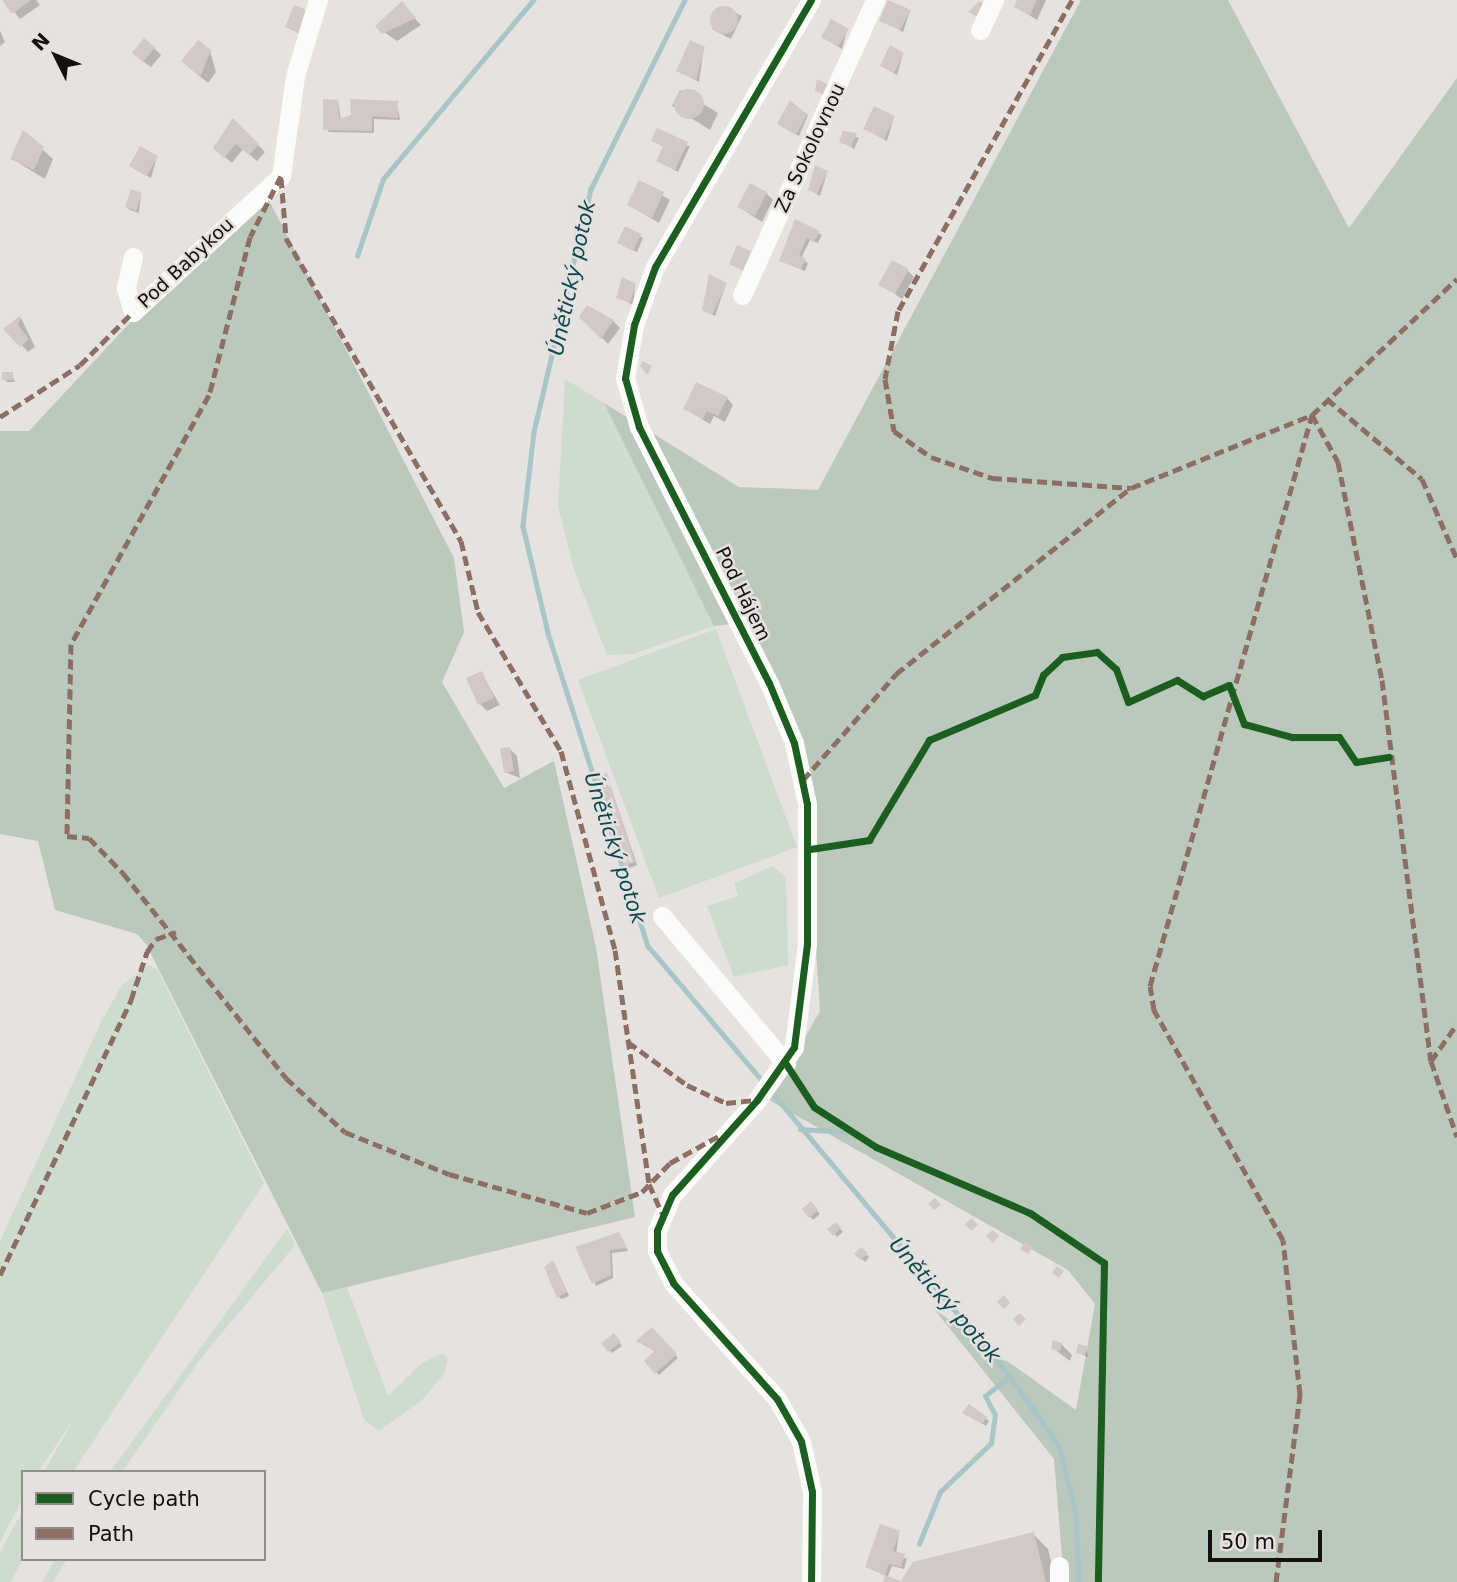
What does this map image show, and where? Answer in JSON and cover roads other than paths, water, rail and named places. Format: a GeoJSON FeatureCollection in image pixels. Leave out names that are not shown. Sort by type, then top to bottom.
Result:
{"type":"FeatureCollection","features":[{"type":"Feature","properties":{"kind":"street","name":"Pod Babykou"},"geometry":{"type":"LineString","coordinates":[[133,257],[126,288],[133,312],[281,176],[295,76],[318,0]]}},
{"type":"Feature","properties":{"kind":"street","name":"Pod Hájem"},"geometry":{"type":"LineString","coordinates":[[811,0],[655,267],[634,325],[625,378],[639,427],[727,593],[802,769],[811,859],[799,1030],[781,1070],[664,1209],[657,1251],[673,1283],[777,1399],[801,1441],[812,1492],[811,1582]]}},
{"type":"Feature","properties":{"kind":"street","name":"Za Sokolovnou"},"geometry":{"type":"LineString","coordinates":[[742,295],[875,0]]}},
{"type":"Feature","properties":{"kind":"street"},"geometry":{"type":"LineString","coordinates":[[980,30],[994,0]]}},
{"type":"Feature","properties":{"kind":"street"},"geometry":{"type":"LineString","coordinates":[[662,916],[781,1070]]}},
{"type":"Feature","properties":{"kind":"waterway"},"geometry":{"type":"LineString","coordinates":[[357,256],[383,179],[533,0]]}},
{"type":"Feature","properties":{"kind":"waterway","name":"Únětický potok"},"geometry":{"type":"LineString","coordinates":[[685,0],[591,189],[534,432],[523,526],[548,633],[648,946],[764,1083]]}},
{"type":"Feature","properties":{"kind":"waterway","name":"Únětický potok"},"geometry":{"type":"LineString","coordinates":[[770,1090],[1010,1376],[1059,1446],[1076,1513],[1079,1582]]}},
{"type":"Feature","properties":{"kind":"waterway"},"geometry":{"type":"LineString","coordinates":[[800,1129],[847,1132]]}},
{"type":"Feature","properties":{"kind":"waterway"},"geometry":{"type":"LineString","coordinates":[[919,1544],[940,1492],[991,1443],[995,1415],[985,1396],[1010,1376]]}}]}
